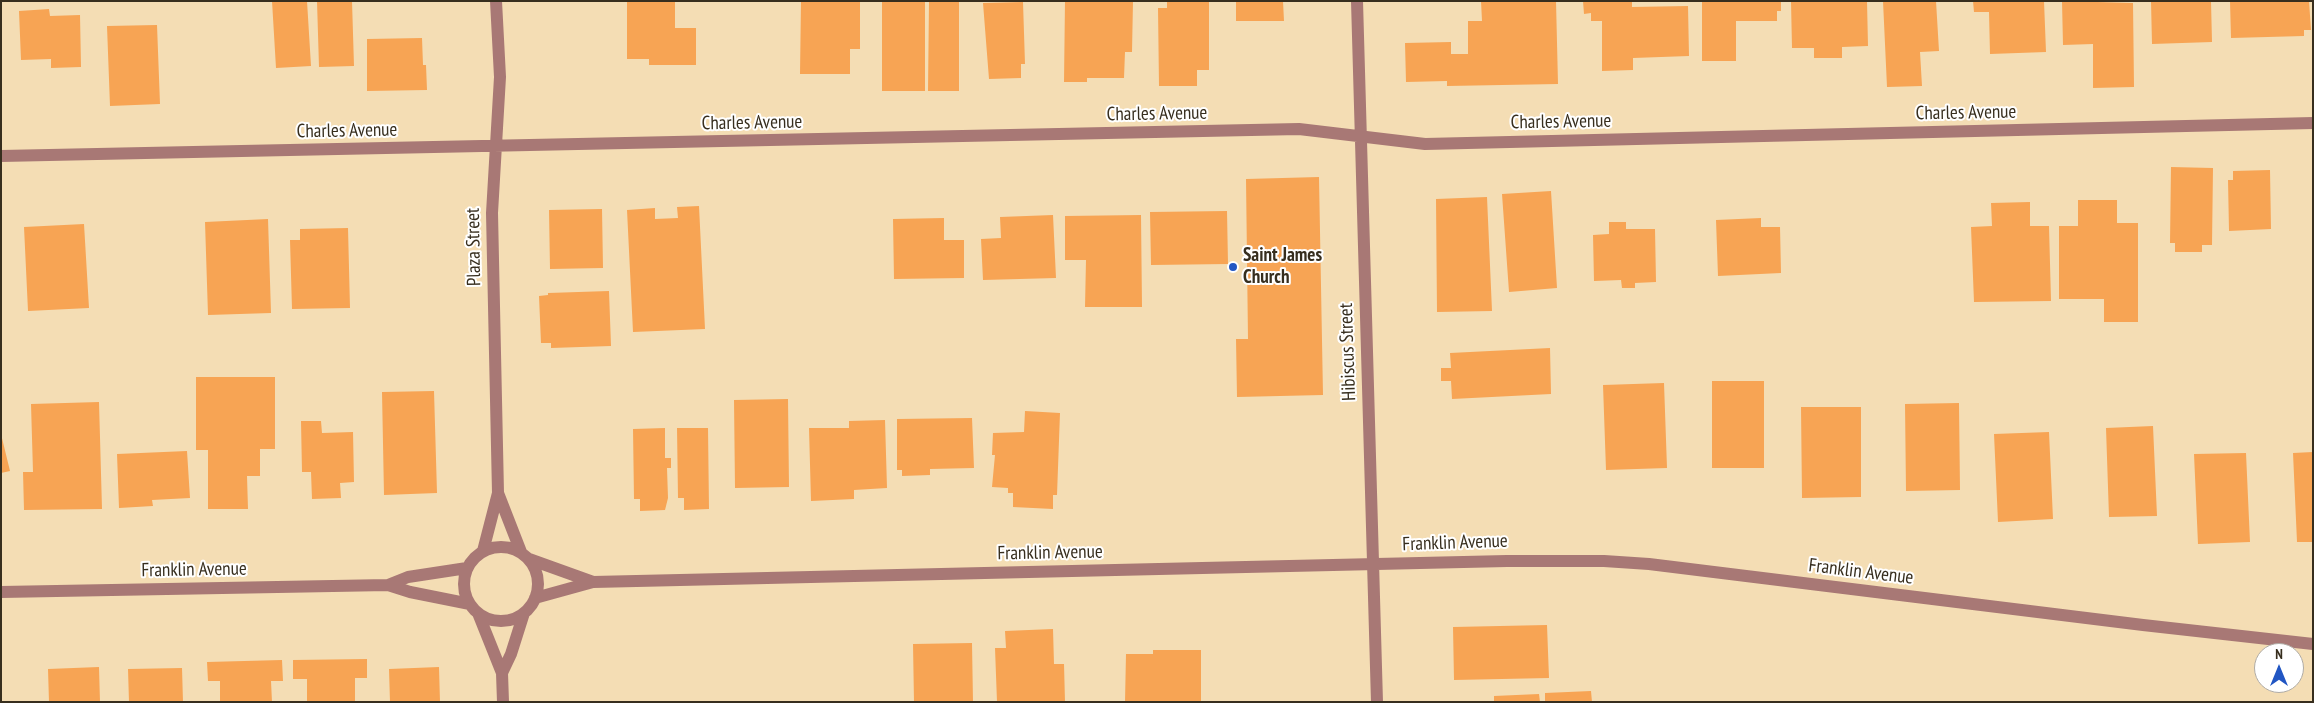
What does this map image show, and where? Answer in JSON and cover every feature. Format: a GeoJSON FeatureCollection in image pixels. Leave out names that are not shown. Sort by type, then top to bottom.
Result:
{"type":"FeatureCollection","features":[{"type":"Feature","properties":{"kind":"street","name":"Plaza Street"},"geometry":{"type":"LineString","coordinates":[[483,551],[498,493],[492,213],[494,147],[500,77],[496,1]]}},
{"type":"Feature","properties":{"kind":"street","name":"Hibiscus Street"},"geometry":{"type":"LineString","coordinates":[[1356,1],[1377,702]]}},
{"type":"Feature","properties":{"kind":"street","name":"Charles Avenue"},"geometry":{"type":"LineString","coordinates":[[1,156],[1298,130],[1425,144],[2313,124]]}},
{"type":"Feature","properties":{"kind":"street","name":"Plaza Street"},"geometry":{"type":"LineString","coordinates":[[498,493],[525,556]]}},
{"type":"Feature","properties":{"kind":"street"},"geometry":{"type":"LineString","coordinates":[[502,673],[524,613],[535,598],[538,578],[525,556],[502,547],[492,547],[474,558],[467,568],[464,592],[474,609],[502,673],[503,702]]}},
{"type":"Feature","properties":{"kind":"street","name":"Franklin Avenue"},"geometry":{"type":"LineString","coordinates":[[525,556],[593,582]]}},
{"type":"Feature","properties":{"kind":"street","name":"Franklin Avenue"},"geometry":{"type":"LineString","coordinates":[[535,598],[559,593],[593,582],[1563,560],[1649,564],[2313,644]]}},
{"type":"Feature","properties":{"kind":"street","name":"Franklin Avenue"},"geometry":{"type":"LineString","coordinates":[[388,585],[408,577],[467,568]]}},
{"type":"Feature","properties":{"kind":"street","name":"Franklin Avenue"},"geometry":{"type":"LineString","coordinates":[[1,592],[388,585],[474,609]]}},
{"type":"Feature","properties":{"kind":"street"},"geometry":{"type":"LineString","coordinates":[[474,609],[489,619],[501,621],[524,613]]}},
{"type":"Feature","properties":{"kind":"building"},"geometry":{"type":"Polygon","coordinates":[[[272,1],[307,1],[311,66],[276,68],[272,1]]]}},
{"type":"Feature","properties":{"kind":"building"},"geometry":{"type":"Polygon","coordinates":[[[317,1],[352,1],[354,66],[319,67],[317,1]]]}},
{"type":"Feature","properties":{"kind":"building"},"geometry":{"type":"Polygon","coordinates":[[[627,1],[675,1],[675,28],[696,28],[696,65],[649,65],[649,59],[627,59],[627,1]]]}},
{"type":"Feature","properties":{"kind":"building"},"geometry":{"type":"Polygon","coordinates":[[[801,1],[860,1],[860,49],[850,49],[850,74],[800,74],[801,1]]]}},
{"type":"Feature","properties":{"kind":"building"},"geometry":{"type":"Polygon","coordinates":[[[882,1],[925,1],[925,91],[882,91],[882,1]]]}},
{"type":"Feature","properties":{"kind":"building"},"geometry":{"type":"Polygon","coordinates":[[[929,1],[959,1],[959,91],[928,91],[929,1]]]}},
{"type":"Feature","properties":{"kind":"building"},"geometry":{"type":"Polygon","coordinates":[[[1065,1],[1133,1],[1132,52],[1125,52],[1124,78],[1087,78],[1087,82],[1064,82],[1065,1]]]}},
{"type":"Feature","properties":{"kind":"building"},"geometry":{"type":"Polygon","coordinates":[[[1167,1],[1209,1],[1209,70],[1197,70],[1197,86],[1159,86],[1158,8],[1167,8],[1167,1]]]}},
{"type":"Feature","properties":{"kind":"building"},"geometry":{"type":"Polygon","coordinates":[[[1236,1],[1283,1],[1284,21],[1236,21],[1236,1]]]}},
{"type":"Feature","properties":{"kind":"building"},"geometry":{"type":"Polygon","coordinates":[[[1481,1],[1556,1],[1558,84],[1447,86],[1447,81],[1406,82],[1405,43],[1451,42],[1451,54],[1468,54],[1468,21],[1482,21],[1481,1]]]}},
{"type":"Feature","properties":{"kind":"building"},"geometry":{"type":"Polygon","coordinates":[[[1583,1],[1632,1],[1632,7],[1688,6],[1689,56],[1633,58],[1633,70],[1602,71],[1602,21],[1591,21],[1591,13],[1584,14],[1583,1]]]}},
{"type":"Feature","properties":{"kind":"building"},"geometry":{"type":"Polygon","coordinates":[[[1702,1],[1781,1],[1781,11],[1777,11],[1777,21],[1736,21],[1736,61],[1702,61],[1702,1]]]}},
{"type":"Feature","properties":{"kind":"building"},"geometry":{"type":"Polygon","coordinates":[[[1791,1],[1867,1],[1868,46],[1842,47],[1842,58],[1814,58],[1814,48],[1792,48],[1791,1]]]}},
{"type":"Feature","properties":{"kind":"building"},"geometry":{"type":"Polygon","coordinates":[[[1883,1],[1936,1],[1939,51],[1920,52],[1922,86],[1887,87],[1883,1]]]}},
{"type":"Feature","properties":{"kind":"building"},"geometry":{"type":"Polygon","coordinates":[[[1973,1],[2044,1],[2046,52],[1990,54],[1989,12],[1974,12],[1973,1]]]}},
{"type":"Feature","properties":{"kind":"building"},"geometry":{"type":"Polygon","coordinates":[[[2062,1],[2133,3],[2134,87],[2093,88],[2093,44],[2063,45],[2062,1]]]}},
{"type":"Feature","properties":{"kind":"building"},"geometry":{"type":"Polygon","coordinates":[[[2151,1],[2211,1],[2212,42],[2152,44],[2151,1]]]}},
{"type":"Feature","properties":{"kind":"building"},"geometry":{"type":"Polygon","coordinates":[[[2230,1],[2309,1],[2311,30],[2304,30],[2304,36],[2231,38],[2230,1]]]}},
{"type":"Feature","properties":{"kind":"building"},"geometry":{"type":"Polygon","coordinates":[[[1023,2],[1025,64],[1021,64],[1021,78],[989,79],[983,3],[1023,2]]]}},
{"type":"Feature","properties":{"kind":"building"},"geometry":{"type":"Polygon","coordinates":[[[49,9],[50,16],[80,15],[81,67],[51,68],[51,59],[21,60],[19,11],[49,9]]]}},
{"type":"Feature","properties":{"kind":"building"},"geometry":{"type":"Polygon","coordinates":[[[157,25],[160,104],[110,106],[107,26],[157,25]]]}},
{"type":"Feature","properties":{"kind":"building"},"geometry":{"type":"Polygon","coordinates":[[[422,38],[423,65],[426,65],[427,90],[367,91],[367,39],[422,38]]]}},
{"type":"Feature","properties":{"kind":"building"},"geometry":{"type":"Polygon","coordinates":[[[2171,167],[2213,168],[2212,245],[2202,245],[2202,252],[2175,252],[2175,243],[2170,243],[2171,167]]]}},
{"type":"Feature","properties":{"kind":"building"},"geometry":{"type":"Polygon","coordinates":[[[2270,170],[2271,229],[2229,231],[2228,180],[2233,180],[2233,171],[2270,170]]]}},
{"type":"Feature","properties":{"kind":"building"},"geometry":{"type":"Polygon","coordinates":[[[1319,177],[1323,395],[1237,397],[1236,339],[1248,339],[1246,179],[1319,177]]]}},
{"type":"Feature","properties":{"kind":"building"},"geometry":{"type":"Polygon","coordinates":[[[1551,191],[1557,288],[1509,292],[1502,194],[1551,191]]]}},
{"type":"Feature","properties":{"kind":"building"},"geometry":{"type":"Polygon","coordinates":[[[1487,197],[1492,311],[1437,312],[1436,199],[1487,197]]]}},
{"type":"Feature","properties":{"kind":"building"},"geometry":{"type":"Polygon","coordinates":[[[2078,200],[2117,200],[2117,223],[2138,223],[2138,322],[2104,322],[2104,299],[2059,299],[2059,226],[2078,226],[2078,200]]]}},
{"type":"Feature","properties":{"kind":"building"},"geometry":{"type":"Polygon","coordinates":[[[2030,202],[2030,226],[2049,226],[2051,301],[1974,302],[1971,227],[1992,226],[1991,203],[2030,202]]]}},
{"type":"Feature","properties":{"kind":"building"},"geometry":{"type":"Polygon","coordinates":[[[699,206],[705,329],[633,332],[627,210],[655,208],[655,219],[678,218],[677,207],[699,206]]]}},
{"type":"Feature","properties":{"kind":"building"},"geometry":{"type":"Polygon","coordinates":[[[602,209],[603,268],[550,269],[549,210],[602,209]]]}},
{"type":"Feature","properties":{"kind":"building"},"geometry":{"type":"Polygon","coordinates":[[[1227,211],[1228,264],[1151,265],[1150,212],[1227,211]]]}},
{"type":"Feature","properties":{"kind":"building"},"geometry":{"type":"Polygon","coordinates":[[[1053,215],[1056,278],[983,280],[981,239],[1001,238],[1000,217],[1053,215]]]}},
{"type":"Feature","properties":{"kind":"building"},"geometry":{"type":"Polygon","coordinates":[[[1141,215],[1142,307],[1085,307],[1086,260],[1065,260],[1065,216],[1141,215]]]}},
{"type":"Feature","properties":{"kind":"building"},"geometry":{"type":"Polygon","coordinates":[[[944,218],[944,240],[964,240],[964,278],[894,279],[893,219],[944,218]]]}},
{"type":"Feature","properties":{"kind":"building"},"geometry":{"type":"Polygon","coordinates":[[[1761,218],[1761,227],[1780,227],[1781,273],[1718,276],[1716,220],[1761,218]]]}},
{"type":"Feature","properties":{"kind":"building"},"geometry":{"type":"Polygon","coordinates":[[[268,219],[271,313],[208,315],[205,222],[268,219]]]}},
{"type":"Feature","properties":{"kind":"building"},"geometry":{"type":"Polygon","coordinates":[[[1609,222],[1626,222],[1626,229],[1655,229],[1656,282],[1635,283],[1635,288],[1622,288],[1621,280],[1594,281],[1593,235],[1609,234],[1609,222]]]}},
{"type":"Feature","properties":{"kind":"building"},"geometry":{"type":"Polygon","coordinates":[[[84,224],[89,308],[28,311],[24,227],[84,224]]]}},
{"type":"Feature","properties":{"kind":"building"},"geometry":{"type":"Polygon","coordinates":[[[348,228],[350,308],[292,309],[290,240],[300,240],[300,229],[348,228]]]}},
{"type":"Feature","properties":{"kind":"building"},"geometry":{"type":"Polygon","coordinates":[[[609,291],[611,346],[551,348],[551,343],[541,343],[539,296],[548,295],[548,293],[609,291]]]}},
{"type":"Feature","properties":{"kind":"building"},"geometry":{"type":"Polygon","coordinates":[[[1550,348],[1551,394],[1452,399],[1451,381],[1441,381],[1441,368],[1451,368],[1450,353],[1550,348]]]}},
{"type":"Feature","properties":{"kind":"building"},"geometry":{"type":"Polygon","coordinates":[[[196,377],[275,377],[275,449],[260,449],[260,476],[247,476],[248,509],[208,509],[208,450],[196,450],[196,377]]]}},
{"type":"Feature","properties":{"kind":"building"},"geometry":{"type":"Polygon","coordinates":[[[1712,381],[1764,381],[1764,468],[1712,468],[1712,381]]]}},
{"type":"Feature","properties":{"kind":"building"},"geometry":{"type":"Polygon","coordinates":[[[1664,383],[1667,468],[1606,470],[1603,385],[1664,383]]]}},
{"type":"Feature","properties":{"kind":"building"},"geometry":{"type":"Polygon","coordinates":[[[434,391],[437,493],[384,495],[382,392],[434,391]]]}},
{"type":"Feature","properties":{"kind":"building"},"geometry":{"type":"Polygon","coordinates":[[[788,399],[789,487],[735,488],[734,400],[788,399]]]}},
{"type":"Feature","properties":{"kind":"building"},"geometry":{"type":"Polygon","coordinates":[[[99,402],[102,509],[24,510],[23,472],[33,472],[31,404],[99,402]]]}},
{"type":"Feature","properties":{"kind":"building"},"geometry":{"type":"Polygon","coordinates":[[[1959,403],[1960,490],[1906,491],[1905,404],[1959,403]]]}},
{"type":"Feature","properties":{"kind":"building"},"geometry":{"type":"Polygon","coordinates":[[[1801,407],[1861,407],[1861,497],[1802,498],[1801,407]]]}},
{"type":"Feature","properties":{"kind":"building"},"geometry":{"type":"Polygon","coordinates":[[[1025,411],[1060,413],[1057,495],[1053,495],[1053,509],[1013,507],[1013,493],[1008,493],[1008,488],[992,487],[995,455],[992,455],[993,433],[1024,432],[1025,411]]]}},
{"type":"Feature","properties":{"kind":"building"},"geometry":{"type":"Polygon","coordinates":[[[972,418],[974,468],[930,469],[930,475],[902,476],[902,470],[897,470],[897,419],[972,418]]]}},
{"type":"Feature","properties":{"kind":"building"},"geometry":{"type":"Polygon","coordinates":[[[885,420],[887,488],[854,490],[854,499],[811,501],[809,428],[849,428],[849,421],[885,420]]]}},
{"type":"Feature","properties":{"kind":"building"},"geometry":{"type":"Polygon","coordinates":[[[301,421],[321,421],[322,433],[353,432],[354,482],[340,483],[341,498],[312,499],[311,472],[302,472],[301,421]]]}},
{"type":"Feature","properties":{"kind":"building"},"geometry":{"type":"Polygon","coordinates":[[[2153,426],[2157,516],[2109,517],[2106,428],[2153,426]]]}},
{"type":"Feature","properties":{"kind":"building"},"geometry":{"type":"Polygon","coordinates":[[[665,428],[665,458],[671,458],[671,468],[667,468],[668,498],[665,510],[640,511],[640,499],[634,499],[633,429],[665,428]]]}},
{"type":"Feature","properties":{"kind":"building"},"geometry":{"type":"Polygon","coordinates":[[[677,428],[708,428],[709,509],[684,510],[684,498],[678,498],[677,428]]]}},
{"type":"Feature","properties":{"kind":"building"},"geometry":{"type":"Polygon","coordinates":[[[2049,432],[2053,519],[1998,522],[1994,434],[2049,432]]]}},
{"type":"Feature","properties":{"kind":"building"},"geometry":{"type":"Polygon","coordinates":[[[1,434],[10,471],[1,473],[1,434]]]}},
{"type":"Feature","properties":{"kind":"building"},"geometry":{"type":"Polygon","coordinates":[[[187,451],[190,498],[152,500],[153,506],[119,508],[117,454],[187,451]]]}},
{"type":"Feature","properties":{"kind":"building"},"geometry":{"type":"Polygon","coordinates":[[[2313,452],[2313,542],[2297,542],[2293,453],[2313,452]]]}},
{"type":"Feature","properties":{"kind":"building"},"geometry":{"type":"Polygon","coordinates":[[[2246,453],[2250,542],[2198,544],[2194,454],[2246,453]]]}},
{"type":"Feature","properties":{"kind":"building"},"geometry":{"type":"Polygon","coordinates":[[[1547,625],[1549,678],[1454,680],[1453,627],[1547,625]]]}},
{"type":"Feature","properties":{"kind":"building"},"geometry":{"type":"Polygon","coordinates":[[[1053,629],[1054,664],[1064,664],[1065,702],[997,702],[995,648],[1006,648],[1005,631],[1053,629]]]}},
{"type":"Feature","properties":{"kind":"building"},"geometry":{"type":"Polygon","coordinates":[[[972,643],[973,702],[914,702],[913,644],[972,643]]]}},
{"type":"Feature","properties":{"kind":"building"},"geometry":{"type":"Polygon","coordinates":[[[1153,650],[1201,650],[1201,702],[1125,702],[1126,654],[1153,654],[1153,650]]]}},
{"type":"Feature","properties":{"kind":"building"},"geometry":{"type":"Polygon","coordinates":[[[367,659],[367,678],[355,678],[355,702],[307,702],[307,679],[293,679],[293,660],[367,659]]]}},
{"type":"Feature","properties":{"kind":"building"},"geometry":{"type":"Polygon","coordinates":[[[282,660],[283,681],[271,681],[272,702],[220,702],[220,681],[208,681],[207,662],[282,660]]]}},
{"type":"Feature","properties":{"kind":"building"},"geometry":{"type":"Polygon","coordinates":[[[99,667],[100,702],[49,702],[48,669],[99,667]]]}},
{"type":"Feature","properties":{"kind":"building"},"geometry":{"type":"Polygon","coordinates":[[[439,667],[440,702],[390,702],[389,669],[439,667]]]}},
{"type":"Feature","properties":{"kind":"building"},"geometry":{"type":"Polygon","coordinates":[[[182,668],[183,702],[129,702],[128,669],[182,668]]]}},
{"type":"Feature","properties":{"kind":"building"},"geometry":{"type":"Polygon","coordinates":[[[1591,691],[1592,702],[1545,702],[1545,693],[1591,691]]]}},
{"type":"Feature","properties":{"kind":"building"},"geometry":{"type":"Polygon","coordinates":[[[1539,694],[1540,702],[1494,702],[1494,696],[1539,694]]]}},
{"type":"Feature","properties":{"kind":"place","name":"Saint James Church"},"geometry":{"type":"Point","coordinates":[1233,267]}}]}
